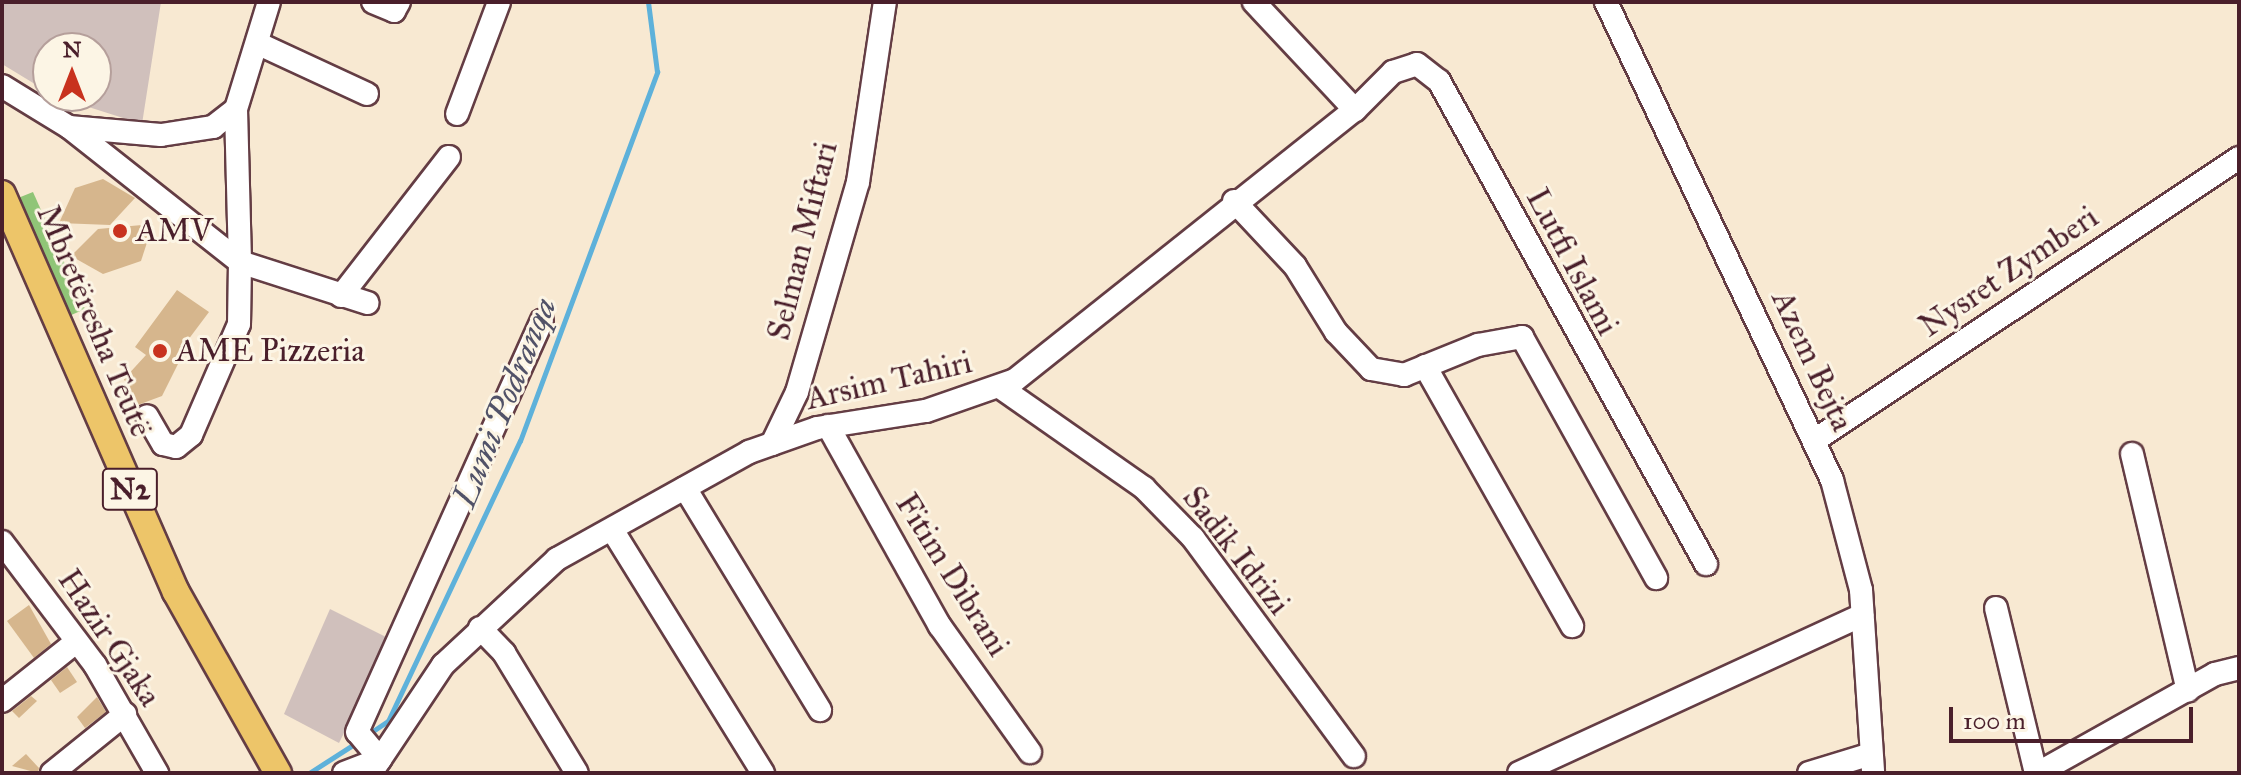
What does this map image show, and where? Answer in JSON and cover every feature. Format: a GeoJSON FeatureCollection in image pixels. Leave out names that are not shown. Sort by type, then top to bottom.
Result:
{"type":"FeatureCollection","features":[{"type":"Feature","properties":{"kind":"main road","name":"Mbretëresha Teutë"},"geometry":{"type":"LineString","coordinates":[[2,194],[176,592],[278,773]]}},
{"type":"Feature","properties":{"kind":"street"},"geometry":{"type":"LineString","coordinates":[[147,416],[163,444],[176,447],[191,435],[239,324],[236,109],[259,44],[269,2]]}},
{"type":"Feature","properties":{"kind":"street"},"geometry":{"type":"LineString","coordinates":[[373,2],[394,11],[399,2]]}},
{"type":"Feature","properties":{"kind":"street"},"geometry":{"type":"LineString","coordinates":[[457,114],[499,2]]}},
{"type":"Feature","properties":{"kind":"street","name":"Selman Miftari"},"geometry":{"type":"LineString","coordinates":[[772,444],[797,392],[858,182],[885,2]]}},
{"type":"Feature","properties":{"kind":"street"},"geometry":{"type":"LineString","coordinates":[[1254,2],[1355,110]]}},
{"type":"Feature","properties":{"kind":"street","name":"Azem Bejta"},"geometry":{"type":"LineString","coordinates":[[1606,2],[1832,480],[1862,615],[1872,763]]}},
{"type":"Feature","properties":{"kind":"street"},"geometry":{"type":"LineString","coordinates":[[259,44],[367,94]]}},
{"type":"Feature","properties":{"kind":"street","name":"Lutfi Islami"},"geometry":{"type":"LineString","coordinates":[[1355,110],[1393,72],[1417,64],[1439,81],[1706,564]]}},
{"type":"Feature","properties":{"kind":"street"},"geometry":{"type":"LineString","coordinates":[[2,86],[69,127],[240,262],[368,303]]}},
{"type":"Feature","properties":{"kind":"street"},"geometry":{"type":"LineString","coordinates":[[69,127],[189,133],[236,109]]}},
{"type":"Feature","properties":{"kind":"street","name":"Arsim Tahiri"},"geometry":{"type":"LineString","coordinates":[[369,753],[443,665],[557,559],[772,444],[828,426],[926,411],[1000,387],[1056,353],[1234,201],[1355,110]]}},
{"type":"Feature","properties":{"kind":"street"},"geometry":{"type":"LineString","coordinates":[[341,296],[449,157]]}},
{"type":"Feature","properties":{"kind":"street","name":"Nysret Zymberi"},"geometry":{"type":"LineString","coordinates":[[1815,440],[2239,158]]}},
{"type":"Feature","properties":{"kind":"street"},"geometry":{"type":"LineString","coordinates":[[1234,201],[1295,266],[1336,332],[1371,369],[1404,375],[1522,337],[1656,578]]}},
{"type":"Feature","properties":{"kind":"street"},"geometry":{"type":"LineString","coordinates":[[344,773],[369,753],[542,321]]}},
{"type":"Feature","properties":{"kind":"street"},"geometry":{"type":"LineString","coordinates":[[1425,366],[1572,626]]}},
{"type":"Feature","properties":{"kind":"street","name":"Sadik Idrizi"},"geometry":{"type":"LineString","coordinates":[[1000,387],[1144,488],[1193,538],[1354,756]]}},
{"type":"Feature","properties":{"kind":"street","name":"Fitim Dibrani"},"geometry":{"type":"LineString","coordinates":[[828,426],[940,626],[1030,752]]}},
{"type":"Feature","properties":{"kind":"street"},"geometry":{"type":"LineString","coordinates":[[2132,454],[2188,690]]}},
{"type":"Feature","properties":{"kind":"street"},"geometry":{"type":"LineString","coordinates":[[685,488],[820,710]]}},
{"type":"Feature","properties":{"kind":"street"},"geometry":{"type":"LineString","coordinates":[[613,531],[763,773]]}},
{"type":"Feature","properties":{"kind":"street","name":"Hazir Gjaka"},"geometry":{"type":"LineString","coordinates":[[2,542],[125,714],[157,773]]}},
{"type":"Feature","properties":{"kind":"street"},"geometry":{"type":"LineString","coordinates":[[1996,608],[2037,773],[2188,690],[2239,668]]}},
{"type":"Feature","properties":{"kind":"street"},"geometry":{"type":"LineString","coordinates":[[1519,773],[1862,615]]}},
{"type":"Feature","properties":{"kind":"street"},"geometry":{"type":"LineString","coordinates":[[480,628],[504,653],[577,773]]}},
{"type":"Feature","properties":{"kind":"street"},"geometry":{"type":"LineString","coordinates":[[2,701],[76,642]]}},
{"type":"Feature","properties":{"kind":"street"},"geometry":{"type":"LineString","coordinates":[[52,773],[125,714]]}},
{"type":"Feature","properties":{"kind":"street"},"geometry":{"type":"LineString","coordinates":[[1809,773],[1872,763]]}},
{"type":"Feature","properties":{"kind":"shaded area"},"geometry":{"type":"Polygon","coordinates":[[[2,2],[161,2],[142,124],[104,112],[112,112],[112,32],[32,32],[32,82],[2,64],[2,2]]]}},
{"type":"Feature","properties":{"kind":"shaded area"},"geometry":{"type":"Polygon","coordinates":[[[330,609],[390,639],[339,743],[284,714],[330,609]]]}},
{"type":"Feature","properties":{"kind":"green space"},"geometry":{"type":"Polygon","coordinates":[[[33,192],[85,309],[69,316],[18,198],[33,192]]]}},
{"type":"Feature","properties":{"kind":"building"},"geometry":{"type":"Polygon","coordinates":[[[103,179],[135,198],[110,225],[59,223],[75,188],[103,179]]]}},
{"type":"Feature","properties":{"kind":"building"},"geometry":{"type":"Polygon","coordinates":[[[153,224],[141,261],[103,274],[71,256],[98,229],[153,224]]]}},
{"type":"Feature","properties":{"kind":"building","name":"AME Pizzeria"},"geometry":{"type":"Polygon","coordinates":[[[177,290],[209,312],[173,360],[178,364],[162,396],[135,406],[124,379],[146,355],[135,347],[177,290]]]}},
{"type":"Feature","properties":{"kind":"building"},"geometry":{"type":"Polygon","coordinates":[[[29,605],[51,644],[34,658],[7,621],[29,605]]]}},
{"type":"Feature","properties":{"kind":"building"},"geometry":{"type":"Polygon","coordinates":[[[67,667],[77,682],[60,693],[51,680],[67,667]]]}},
{"type":"Feature","properties":{"kind":"building"},"geometry":{"type":"Polygon","coordinates":[[[31,696],[37,701],[19,718],[12,711],[31,696]]]}},
{"type":"Feature","properties":{"kind":"building"},"geometry":{"type":"Polygon","coordinates":[[[97,697],[106,712],[85,728],[77,717],[97,697]]]}},
{"type":"Feature","properties":{"kind":"building"},"geometry":{"type":"Polygon","coordinates":[[[26,754],[39,768],[38,773],[12,766],[26,754]]]}},
{"type":"Feature","properties":{"kind":"waterway","name":"Lumi Podranqa"},"geometry":{"type":"LineString","coordinates":[[367,735],[388,721],[520,441],[657,72],[648,2]]}},
{"type":"Feature","properties":{"kind":"waterway","name":"Lumi Podranqa"},"geometry":{"type":"LineString","coordinates":[[309,773],[359,741]]}},
{"type":"Feature","properties":{"kind":"place","name":"AMV"},"geometry":{"type":"Point","coordinates":[120,231]}},
{"type":"Feature","properties":{"kind":"place","name":"AME Pizzeria"},"geometry":{"type":"Point","coordinates":[160,351]}}]}
